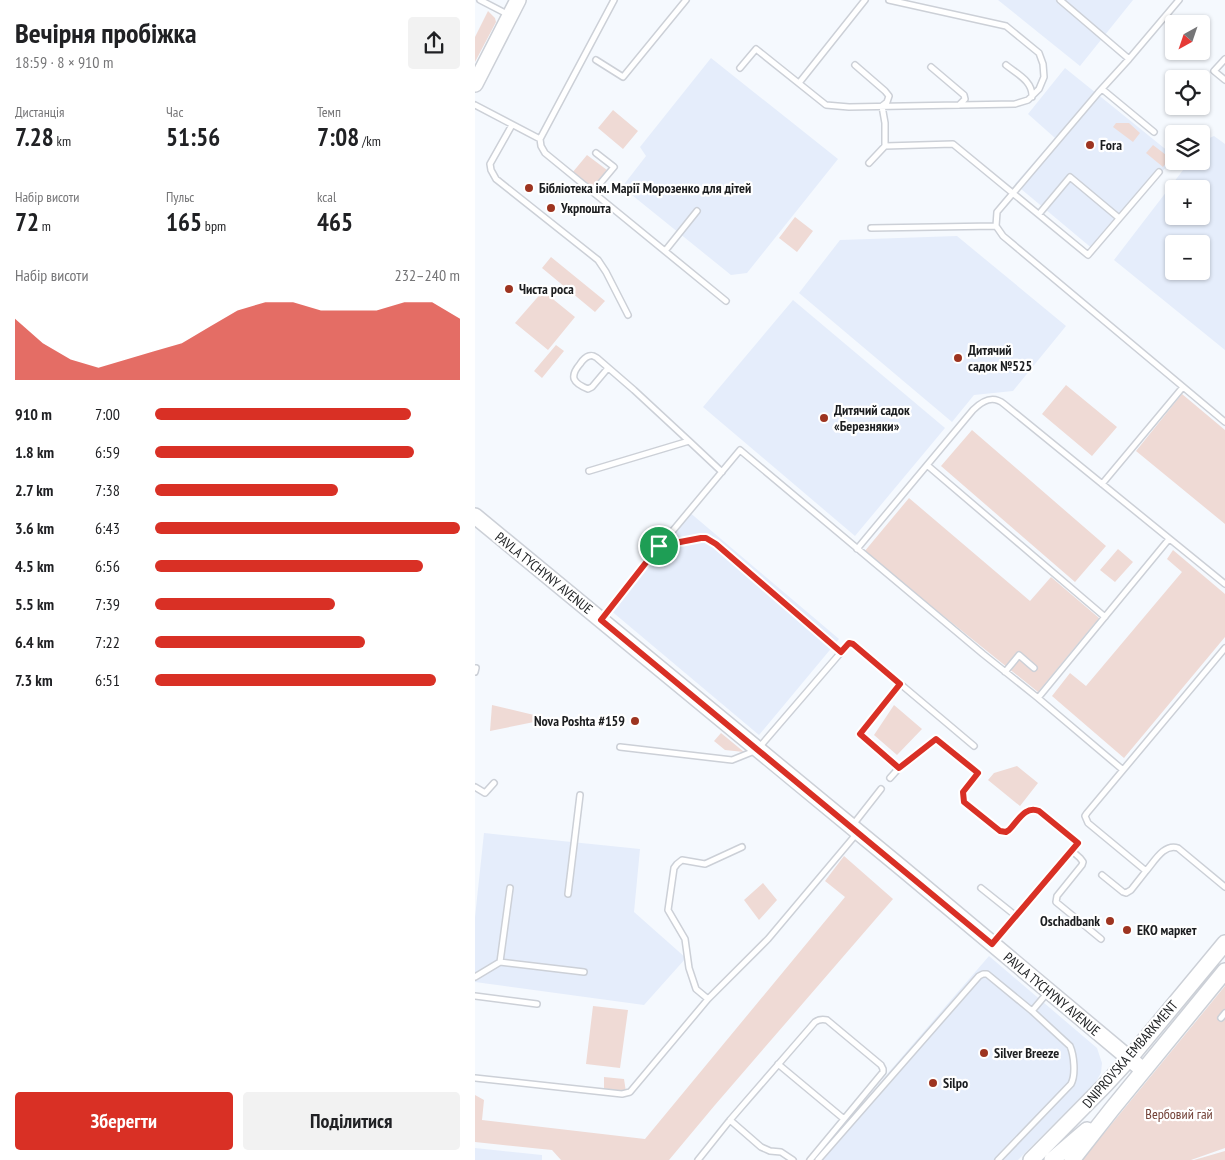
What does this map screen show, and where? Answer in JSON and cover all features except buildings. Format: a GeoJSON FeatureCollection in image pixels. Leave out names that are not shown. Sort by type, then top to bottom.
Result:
{"type":"FeatureCollection","features":[{"type":"Feature","properties":{"kind":"street"},"geometry":{"type":"LineString","coordinates":[[475,84],[518,0]]}},
{"type":"Feature","properties":{"kind":"street","name":"PAVLA TYCHYNY AVENUE"},"geometry":{"type":"LineString","coordinates":[[475,516],[855,829],[1143,1070]]}},
{"type":"Feature","properties":{"kind":"street","name":"DNIPROVSKA EMBARKMENT"},"geometry":{"type":"LineString","coordinates":[[1031,1160],[1106,1084],[1225,943]]}},
{"type":"Feature","properties":{"kind":"street","name":"DNIPROVSKA EMBARKMENT"},"geometry":{"type":"LineString","coordinates":[[1072,1160],[1112,1108],[1225,971]]}},
{"type":"Feature","properties":{"kind":"street","name":"DNIPROVSKA EMBARKMENT"},"geometry":{"type":"LineString","coordinates":[[1052,1160],[1112,1108]]}},
{"type":"Feature","properties":{"kind":"lane"},"geometry":{"type":"LineString","coordinates":[[480,0],[510,16]]}},
{"type":"Feature","properties":{"kind":"lane"},"geometry":{"type":"LineString","coordinates":[[615,0],[540,139],[541,146],[545,153],[726,301]]}},
{"type":"Feature","properties":{"kind":"lane"},"geometry":{"type":"LineString","coordinates":[[596,60],[623,77],[686,0]]}},
{"type":"Feature","properties":{"kind":"lane"},"geometry":{"type":"LineString","coordinates":[[799,83],[865,0]]}},
{"type":"Feature","properties":{"kind":"lane"},"geometry":{"type":"LineString","coordinates":[[739,68],[756,48],[826,106],[1015,104],[1029,100],[1039,89],[1044,77],[1043,64],[1039,53],[1006,26],[889,0]]}},
{"type":"Feature","properties":{"kind":"lane"},"geometry":{"type":"LineString","coordinates":[[1060,0],[1129,59]]}},
{"type":"Feature","properties":{"kind":"lane"},"geometry":{"type":"LineString","coordinates":[[1179,0],[997,212],[995,226],[1003,236],[1225,422]]}},
{"type":"Feature","properties":{"kind":"lane"},"geometry":{"type":"LineString","coordinates":[[1225,59],[1214,71],[1225,80]]}},
{"type":"Feature","properties":{"kind":"lane"},"geometry":{"type":"LineString","coordinates":[[1006,64],[1029,83],[1032,96]]}},
{"type":"Feature","properties":{"kind":"lane"},"geometry":{"type":"LineString","coordinates":[[855,65],[889,96],[887,102],[882,106]]}},
{"type":"Feature","properties":{"kind":"lane"},"geometry":{"type":"LineString","coordinates":[[931,67],[964,95],[965,100],[959,105]]}},
{"type":"Feature","properties":{"kind":"lane"},"geometry":{"type":"LineString","coordinates":[[1102,89],[1154,132]]}},
{"type":"Feature","properties":{"kind":"lane"},"geometry":{"type":"LineString","coordinates":[[475,105],[540,139]]}},
{"type":"Feature","properties":{"kind":"lane"},"geometry":{"type":"LineString","coordinates":[[869,163],[885,146],[885,124],[882,106]]}},
{"type":"Feature","properties":{"kind":"lane"},"geometry":{"type":"LineString","coordinates":[[512,125],[490,164],[492,175],[598,260],[628,315]]}},
{"type":"Feature","properties":{"kind":"lane"},"geometry":{"type":"LineString","coordinates":[[885,146],[953,144],[1088,255],[1159,172]]}},
{"type":"Feature","properties":{"kind":"lane"},"geometry":{"type":"LineString","coordinates":[[593,192],[614,167],[596,153]]}},
{"type":"Feature","properties":{"kind":"lane"},"geometry":{"type":"LineString","coordinates":[[1039,214],[1070,177],[1119,218]]}},
{"type":"Feature","properties":{"kind":"lane"},"geometry":{"type":"LineString","coordinates":[[665,251],[697,211]]}},
{"type":"Feature","properties":{"kind":"lane"},"geometry":{"type":"LineString","coordinates":[[871,228],[995,226]]}},
{"type":"Feature","properties":{"kind":"lane"},"geometry":{"type":"LineString","coordinates":[[608,368],[590,389],[585,389],[573,377],[574,371],[585,358],[593,356],[608,368],[634,390],[722,472]]}},
{"type":"Feature","properties":{"kind":"lane"},"geometry":{"type":"LineString","coordinates":[[1102,484],[1183,387]]}},
{"type":"Feature","properties":{"kind":"lane"},"geometry":{"type":"LineString","coordinates":[[857,549],[973,410],[982,403],[993,399],[1000,401],[1225,584]]}},
{"type":"Feature","properties":{"kind":"lane"},"geometry":{"type":"LineString","coordinates":[[589,471],[689,441]]}},
{"type":"Feature","properties":{"kind":"lane"},"geometry":{"type":"LineString","coordinates":[[601,620],[659,546],[740,450],[1123,770]]}},
{"type":"Feature","properties":{"kind":"lane"},"geometry":{"type":"LineString","coordinates":[[927,465],[1105,617]]}},
{"type":"Feature","properties":{"kind":"lane"},"geometry":{"type":"LineString","coordinates":[[659,546],[701,538],[711,540],[841,652]]}},
{"type":"Feature","properties":{"kind":"lane"},"geometry":{"type":"LineString","coordinates":[[1038,698],[1169,539]]}},
{"type":"Feature","properties":{"kind":"lane"},"geometry":{"type":"LineString","coordinates":[[621,747],[731,760],[757,750],[849,643],[853,644],[974,746]]}},
{"type":"Feature","properties":{"kind":"lane"},"geometry":{"type":"LineString","coordinates":[[1146,871],[1091,826],[1085,816],[1225,648]]}},
{"type":"Feature","properties":{"kind":"lane"},"geometry":{"type":"LineString","coordinates":[[1005,672],[1019,656],[1034,668]]}},
{"type":"Feature","properties":{"kind":"lane"},"geometry":{"type":"LineString","coordinates":[[899,768],[860,734],[900,684]]}},
{"type":"Feature","properties":{"kind":"lane"},"geometry":{"type":"LineString","coordinates":[[891,778],[899,768],[936,739],[978,773],[963,792],[964,802],[1000,831],[1006,832],[1025,811],[1034,809],[1078,843],[992,944]]}},
{"type":"Feature","properties":{"kind":"lane"},"geometry":{"type":"LineString","coordinates":[[475,787],[485,793],[494,783]]}},
{"type":"Feature","properties":{"kind":"lane"},"geometry":{"type":"LineString","coordinates":[[475,1078],[626,1094],[633,1090],[708,999],[768,939],[855,829],[881,789]]}},
{"type":"Feature","properties":{"kind":"lane"},"geometry":{"type":"LineString","coordinates":[[568,894],[580,795]]}},
{"type":"Feature","properties":{"kind":"lane"},"geometry":{"type":"LineString","coordinates":[[1102,875],[1126,893],[1131,890],[1165,850],[1174,846],[1225,887]]}},
{"type":"Feature","properties":{"kind":"lane"},"geometry":{"type":"LineString","coordinates":[[708,999],[696,989],[689,968],[685,939],[668,910],[674,868],[682,860],[705,864],[742,847]]}},
{"type":"Feature","properties":{"kind":"lane"},"geometry":{"type":"LineString","coordinates":[[1071,850],[1083,862],[1057,896],[1057,902],[1101,940]]}},
{"type":"Feature","properties":{"kind":"lane"},"geometry":{"type":"LineString","coordinates":[[499,962],[509,888]]}},
{"type":"Feature","properties":{"kind":"lane"},"geometry":{"type":"LineString","coordinates":[[981,888],[1016,916]]}},
{"type":"Feature","properties":{"kind":"lane"},"geometry":{"type":"LineString","coordinates":[[475,977],[499,962],[584,972]]}},
{"type":"Feature","properties":{"kind":"lane"},"geometry":{"type":"LineString","coordinates":[[818,1160],[979,976],[983,974],[991,976],[1070,1046],[1075,1077],[1071,1084],[998,1160]]}},
{"type":"Feature","properties":{"kind":"lane"},"geometry":{"type":"LineString","coordinates":[[1032,1011],[1049,991]]}},
{"type":"Feature","properties":{"kind":"lane"},"geometry":{"type":"LineString","coordinates":[[475,996],[537,1004]]}},
{"type":"Feature","properties":{"kind":"lane"},"geometry":{"type":"LineString","coordinates":[[698,1160],[778,1064],[815,1022],[822,1019],[827,1020],[881,1065],[883,1072],[810,1160]]}},
{"type":"Feature","properties":{"kind":"lane"},"geometry":{"type":"LineString","coordinates":[[778,1064],[845,1119]]}},
{"type":"Feature","properties":{"kind":"lane"},"geometry":{"type":"LineString","coordinates":[[730,1120],[761,1147],[770,1151],[781,1152],[793,1160]]}},
{"type":"Feature","properties":{"kind":"shaded area"},"geometry":{"type":"Polygon","coordinates":[[[998,0],[1133,0],[1080,66],[998,0]]]}},
{"type":"Feature","properties":{"kind":"shaded area"},"geometry":{"type":"Polygon","coordinates":[[[711,58],[838,159],[747,273],[731,275],[622,187],[646,156],[640,147],[711,58]]]}},
{"type":"Feature","properties":{"kind":"shaded area"},"geometry":{"type":"Polygon","coordinates":[[[1065,68],[1165,149],[1165,168],[1094,250],[1015,184],[1055,138],[1028,114],[1065,68]]]}},
{"type":"Feature","properties":{"kind":"shaded area"},"geometry":{"type":"Polygon","coordinates":[[[1214,136],[1225,144],[1225,350],[1114,260],[1165,194],[1165,225],[1210,225],[1210,180],[1175,180],[1183,170],[1210,170],[1210,138],[1214,136]]]}},
{"type":"Feature","properties":{"kind":"shaded area","name":"Дитячий садок №525"},"geometry":{"type":"Polygon","coordinates":[[[957,236],[1066,326],[1013,391],[974,395],[952,422],[799,293],[840,240],[957,236]]]}},
{"type":"Feature","properties":{"kind":"shaded area","name":"Дитячий садок «Березняки»"},"geometry":{"type":"Polygon","coordinates":[[[793,300],[945,428],[855,536],[703,407],[793,300]]]}},
{"type":"Feature","properties":{"kind":"shaded area"},"geometry":{"type":"Polygon","coordinates":[[[688,511],[839,639],[759,735],[609,609],[688,511]]]}},
{"type":"Feature","properties":{"kind":"shaded area"},"geometry":{"type":"Polygon","coordinates":[[[484,833],[640,849],[634,912],[686,958],[644,1005],[475,982],[475,917],[484,833]]]}},
{"type":"Feature","properties":{"kind":"shaded area","name":"Silver Breeze"},"geometry":{"type":"Polygon","coordinates":[[[989,956],[1097,1048],[1102,1063],[1101,1073],[1095,1083],[1018,1160],[813,1160],[989,956]]]}},
{"type":"Feature","properties":{"kind":"shaded area"},"geometry":{"type":"Polygon","coordinates":[[[475,1148],[542,1155],[542,1160],[475,1160],[475,1148]]]}},
{"type":"Feature","properties":{"kind":"green space"},"geometry":{"type":"Polygon","coordinates":[[[488,11],[495,18],[496,22],[475,62],[475,37],[488,11]]]}},
{"type":"Feature","properties":{"kind":"green space"},"geometry":{"type":"Polygon","coordinates":[[[613,110],[638,131],[623,149],[598,128],[613,110]]]}},
{"type":"Feature","properties":{"kind":"green space"},"geometry":{"type":"Polygon","coordinates":[[[1116,123],[1129,123],[1140,133],[1133,142],[1113,127],[1116,123]]]}},
{"type":"Feature","properties":{"kind":"green space"},"geometry":{"type":"Polygon","coordinates":[[[1153,145],[1165,154],[1165,164],[1163,167],[1146,153],[1153,145]]]}},
{"type":"Feature","properties":{"kind":"green space"},"geometry":{"type":"Polygon","coordinates":[[[587,155],[607,170],[592,188],[572,173],[587,155]]]}},
{"type":"Feature","properties":{"kind":"green space"},"geometry":{"type":"Polygon","coordinates":[[[795,217],[813,231],[797,252],[779,238],[795,217]]]}},
{"type":"Feature","properties":{"kind":"green space"},"geometry":{"type":"Polygon","coordinates":[[[551,257],[605,301],[595,312],[542,268],[551,257]]]}},
{"type":"Feature","properties":{"kind":"green space"},"geometry":{"type":"Polygon","coordinates":[[[543,291],[575,317],[548,350],[515,323],[543,291]]]}},
{"type":"Feature","properties":{"kind":"green space"},"geometry":{"type":"Polygon","coordinates":[[[556,345],[564,351],[542,378],[534,371],[556,345]]]}},
{"type":"Feature","properties":{"kind":"green space"},"geometry":{"type":"Polygon","coordinates":[[[1066,385],[1117,427],[1092,456],[1042,414],[1066,385]]]}},
{"type":"Feature","properties":{"kind":"green space"},"geometry":{"type":"Polygon","coordinates":[[[1182,394],[1225,430],[1225,524],[1136,451],[1182,394]]]}},
{"type":"Feature","properties":{"kind":"green space"},"geometry":{"type":"Polygon","coordinates":[[[972,430],[1106,546],[1075,582],[941,466],[972,430]]]}},
{"type":"Feature","properties":{"kind":"green space"},"geometry":{"type":"Polygon","coordinates":[[[909,498],[1030,601],[1051,577],[1099,618],[1038,692],[864,552],[909,498]]]}},
{"type":"Feature","properties":{"kind":"green space"},"geometry":{"type":"Polygon","coordinates":[[[1118,549],[1133,562],[1115,582],[1100,570],[1118,549]]]}},
{"type":"Feature","properties":{"kind":"green space"},"geometry":{"type":"Polygon","coordinates":[[[1173,550],[1225,594],[1225,637],[1124,758],[1052,696],[1070,673],[1086,686],[1182,572],[1167,559],[1173,550]]]}},
{"type":"Feature","properties":{"kind":"green space"},"geometry":{"type":"Polygon","coordinates":[[[492,705],[534,715],[534,722],[490,731],[492,705]]]}},
{"type":"Feature","properties":{"kind":"green space"},"geometry":{"type":"Polygon","coordinates":[[[894,705],[922,729],[897,755],[874,735],[894,705]]]}},
{"type":"Feature","properties":{"kind":"green space"},"geometry":{"type":"Polygon","coordinates":[[[721,733],[744,752],[725,750],[714,741],[721,733]]]}},
{"type":"Feature","properties":{"kind":"green space"},"geometry":{"type":"Polygon","coordinates":[[[1017,766],[1038,783],[1020,806],[988,780],[994,773],[1017,766]]]}},
{"type":"Feature","properties":{"kind":"green space"},"geometry":{"type":"Polygon","coordinates":[[[844,856],[893,899],[669,1160],[561,1160],[552,1150],[475,1142],[475,1095],[484,1100],[482,1120],[645,1139],[845,897],[825,881],[844,856]]]}},
{"type":"Feature","properties":{"kind":"green space"},"geometry":{"type":"Polygon","coordinates":[[[763,883],[777,900],[759,920],[744,900],[763,883]]]}},
{"type":"Feature","properties":{"kind":"green space","name":"Вербовий гай"},"geometry":{"type":"Polygon","coordinates":[[[1225,986],[1225,1148],[1191,1160],[1082,1160],[1225,986]]]}},
{"type":"Feature","properties":{"kind":"green space"},"geometry":{"type":"Polygon","coordinates":[[[593,1006],[628,1010],[620,1068],[586,1064],[593,1006]]]}},
{"type":"Feature","properties":{"kind":"green space"},"geometry":{"type":"Polygon","coordinates":[[[604,1077],[624,1079],[626,1092],[604,1089],[604,1077]]]}},
{"type":"Feature","properties":{"kind":"green space"},"geometry":{"type":"Polygon","coordinates":[[[1225,1151],[1225,1160],[1194,1160],[1225,1151]]]}},
{"type":"Feature","properties":{"kind":"place","name":"Fora"},"geometry":{"type":"Point","coordinates":[1090,145]}},
{"type":"Feature","properties":{"kind":"place","name":"Бібліотека ім. Марії Морозенко для дітей"},"geometry":{"type":"Point","coordinates":[529,188]}},
{"type":"Feature","properties":{"kind":"place","name":"Укрпошта"},"geometry":{"type":"Point","coordinates":[551,208]}},
{"type":"Feature","properties":{"kind":"place","name":"Чиста роса"},"geometry":{"type":"Point","coordinates":[509,289]}},
{"type":"Feature","properties":{"kind":"place","name":"Дитячий садок №525"},"geometry":{"type":"Point","coordinates":[958,358]}},
{"type":"Feature","properties":{"kind":"place","name":"Дитячий садок «Березняки»"},"geometry":{"type":"Point","coordinates":[824,418]}},
{"type":"Feature","properties":{"kind":"place","name":"Nova Poshta #159"},"geometry":{"type":"Point","coordinates":[635,721]}},
{"type":"Feature","properties":{"kind":"place","name":"Oschadbank"},"geometry":{"type":"Point","coordinates":[1110,921]}},
{"type":"Feature","properties":{"kind":"place","name":"ЕКО маркет"},"geometry":{"type":"Point","coordinates":[1127,930]}},
{"type":"Feature","properties":{"kind":"place","name":"Silver Breeze"},"geometry":{"type":"Point","coordinates":[984,1053]}},
{"type":"Feature","properties":{"kind":"place","name":"Silpo"},"geometry":{"type":"Point","coordinates":[933,1083]}},
{"type":"Feature","properties":{"kind":"route"},"geometry":{"type":"LineString","coordinates":[[701,538],[711,540],[841,652],[849,643],[853,644],[900,684],[860,734],[899,768],[936,739],[978,773],[963,792],[964,802],[1000,831],[1006,832],[1025,811],[1034,809],[1078,843],[992,944],[601,620],[659,546],[701,538]]}}]}
